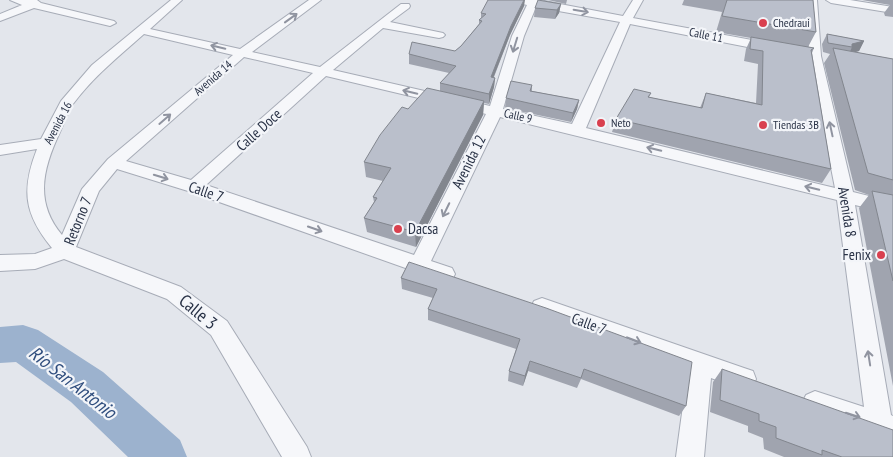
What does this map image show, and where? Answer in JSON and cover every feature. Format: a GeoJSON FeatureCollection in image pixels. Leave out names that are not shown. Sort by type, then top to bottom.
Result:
{"type":"FeatureCollection","features":[{"type":"Feature","properties":{"kind":"street"},"geometry":{"type":"LineString","coordinates":[[15,0],[110,23]]}},
{"type":"Feature","properties":{"kind":"street"},"geometry":{"type":"LineString","coordinates":[[0,18],[43,0]]}},
{"type":"Feature","properties":{"kind":"street","name":"Avenida 16"},"geometry":{"type":"LineString","coordinates":[[65,252],[45,227],[36,204],[35,182],[47,143],[66,104],[97,68],[177,0]]}},
{"type":"Feature","properties":{"kind":"street"},"geometry":{"type":"LineString","coordinates":[[577,130],[638,0]]}},
{"type":"Feature","properties":{"kind":"street"},"geometry":{"type":"LineString","coordinates":[[831,0],[893,10]]}},
{"type":"Feature","properties":{"kind":"street","name":"Avenida 14"},"geometry":{"type":"LineString","coordinates":[[114,162],[242,53],[310,1]]}},
{"type":"Feature","properties":{"kind":"street","name":"Calle 11"},"geometry":{"type":"LineString","coordinates":[[528,1],[788,51]]}},
{"type":"Feature","properties":{"kind":"street","name":"Avenida 12"},"geometry":{"type":"LineString","coordinates":[[418,266],[495,111],[528,1]]}},
{"type":"Feature","properties":{"kind":"street","name":"Avenida 8"},"geometry":{"type":"LineString","coordinates":[[809,1],[816,56],[845,196],[886,426]]}},
{"type":"Feature","properties":{"kind":"street","name":"Calle Doce"},"geometry":{"type":"LineString","coordinates":[[194,187],[324,72],[405,6]]}},
{"type":"Feature","properties":{"kind":"street"},"geometry":{"type":"LineString","coordinates":[[381,24],[439,35]]}},
{"type":"Feature","properties":{"kind":"street","name":"Calle 9"},"geometry":{"type":"LineString","coordinates":[[141,30],[577,130],[893,208]]}},
{"type":"Feature","properties":{"kind":"street"},"geometry":{"type":"LineString","coordinates":[[0,150],[47,143]]}},
{"type":"Feature","properties":{"kind":"street","name":"Calle 7"},"geometry":{"type":"LineString","coordinates":[[114,162],[194,187],[464,281]]}},
{"type":"Feature","properties":{"kind":"street","name":"Retorno 7"},"geometry":{"type":"LineString","coordinates":[[0,263],[36,261],[65,252],[91,189],[114,162]]}},
{"type":"Feature","properties":{"kind":"street","name":"Calle 3"},"geometry":{"type":"LineString","coordinates":[[65,252],[174,293],[218,328],[297,457]]}},
{"type":"Feature","properties":{"kind":"street","name":"Calle 7"},"geometry":{"type":"LineString","coordinates":[[519,300],[592,324],[700,365],[766,386]]}},
{"type":"Feature","properties":{"kind":"street"},"geometry":{"type":"LineString","coordinates":[[690,457],[700,365]]}},
{"type":"Feature","properties":{"kind":"street"},"geometry":{"type":"LineString","coordinates":[[794,396],[886,426]]}},
{"type":"Feature","properties":{"kind":"building"},"geometry":{"type":"Polygon","coordinates":[[[488,0],[524,0],[511,26],[491,77],[495,78],[489,94],[440,83],[456,66],[409,54],[412,42],[455,51],[482,21],[479,20],[486,14],[481,13],[488,0]]]}},
{"type":"Feature","properties":{"kind":"building"},"geometry":{"type":"Polygon","coordinates":[[[538,0],[561,4],[557,10],[535,8],[538,0]]]}},
{"type":"Feature","properties":{"kind":"building"},"geometry":{"type":"Polygon","coordinates":[[[727,0],[813,0],[816,32],[722,16],[727,0]]]}},
{"type":"Feature","properties":{"kind":"building"},"geometry":{"type":"Polygon","coordinates":[[[827,34],[864,41],[852,44],[852,47],[828,43],[827,34]]]}},
{"type":"Feature","properties":{"kind":"building"},"geometry":{"type":"Polygon","coordinates":[[[751,37],[814,48],[811,50],[831,169],[616,119],[634,89],[651,93],[648,97],[702,108],[706,93],[762,105],[763,51],[750,49],[751,37]]]}},
{"type":"Feature","properties":{"kind":"building"},"geometry":{"type":"Polygon","coordinates":[[[833,48],[893,59],[893,180],[868,173],[833,48]]]}},
{"type":"Feature","properties":{"kind":"building"},"geometry":{"type":"Polygon","coordinates":[[[511,81],[532,85],[530,91],[579,100],[573,113],[506,98],[511,81]]]}},
{"type":"Feature","properties":{"kind":"building"},"geometry":{"type":"Polygon","coordinates":[[[427,88],[484,101],[415,232],[364,218],[377,198],[373,197],[391,168],[364,162],[380,135],[402,107],[408,109],[427,88]]]}},
{"type":"Feature","properties":{"kind":"building"},"geometry":{"type":"Polygon","coordinates":[[[872,191],[893,195],[893,281],[872,191]]]}},
{"type":"Feature","properties":{"kind":"building"},"geometry":{"type":"Polygon","coordinates":[[[409,262],[546,308],[692,362],[686,406],[584,369],[581,378],[530,361],[525,376],[509,371],[520,339],[428,309],[437,289],[401,278],[409,262]]]}},
{"type":"Feature","properties":{"kind":"building"},"geometry":{"type":"Polygon","coordinates":[[[722,369],[893,430],[893,457],[842,457],[822,450],[822,455],[776,438],[776,427],[759,421],[759,414],[720,400],[722,369]]]}},
{"type":"Feature","properties":{"kind":"waterway","name":"Río San Antonio"},"geometry":{"type":"LineString","coordinates":[[0,345],[23,343],[87,387],[163,457]]}},
{"type":"Feature","properties":{"kind":"place","name":"Chedraui"},"geometry":{"type":"Point","coordinates":[763,23]}},
{"type":"Feature","properties":{"kind":"place","name":"Neto"},"geometry":{"type":"Point","coordinates":[601,123]}},
{"type":"Feature","properties":{"kind":"place","name":"Tiendas 3B"},"geometry":{"type":"Point","coordinates":[763,125]}},
{"type":"Feature","properties":{"kind":"place","name":"Dacsa"},"geometry":{"type":"Point","coordinates":[398,229]}},
{"type":"Feature","properties":{"kind":"place","name":"Fenix"},"geometry":{"type":"Point","coordinates":[881,255]}}]}
